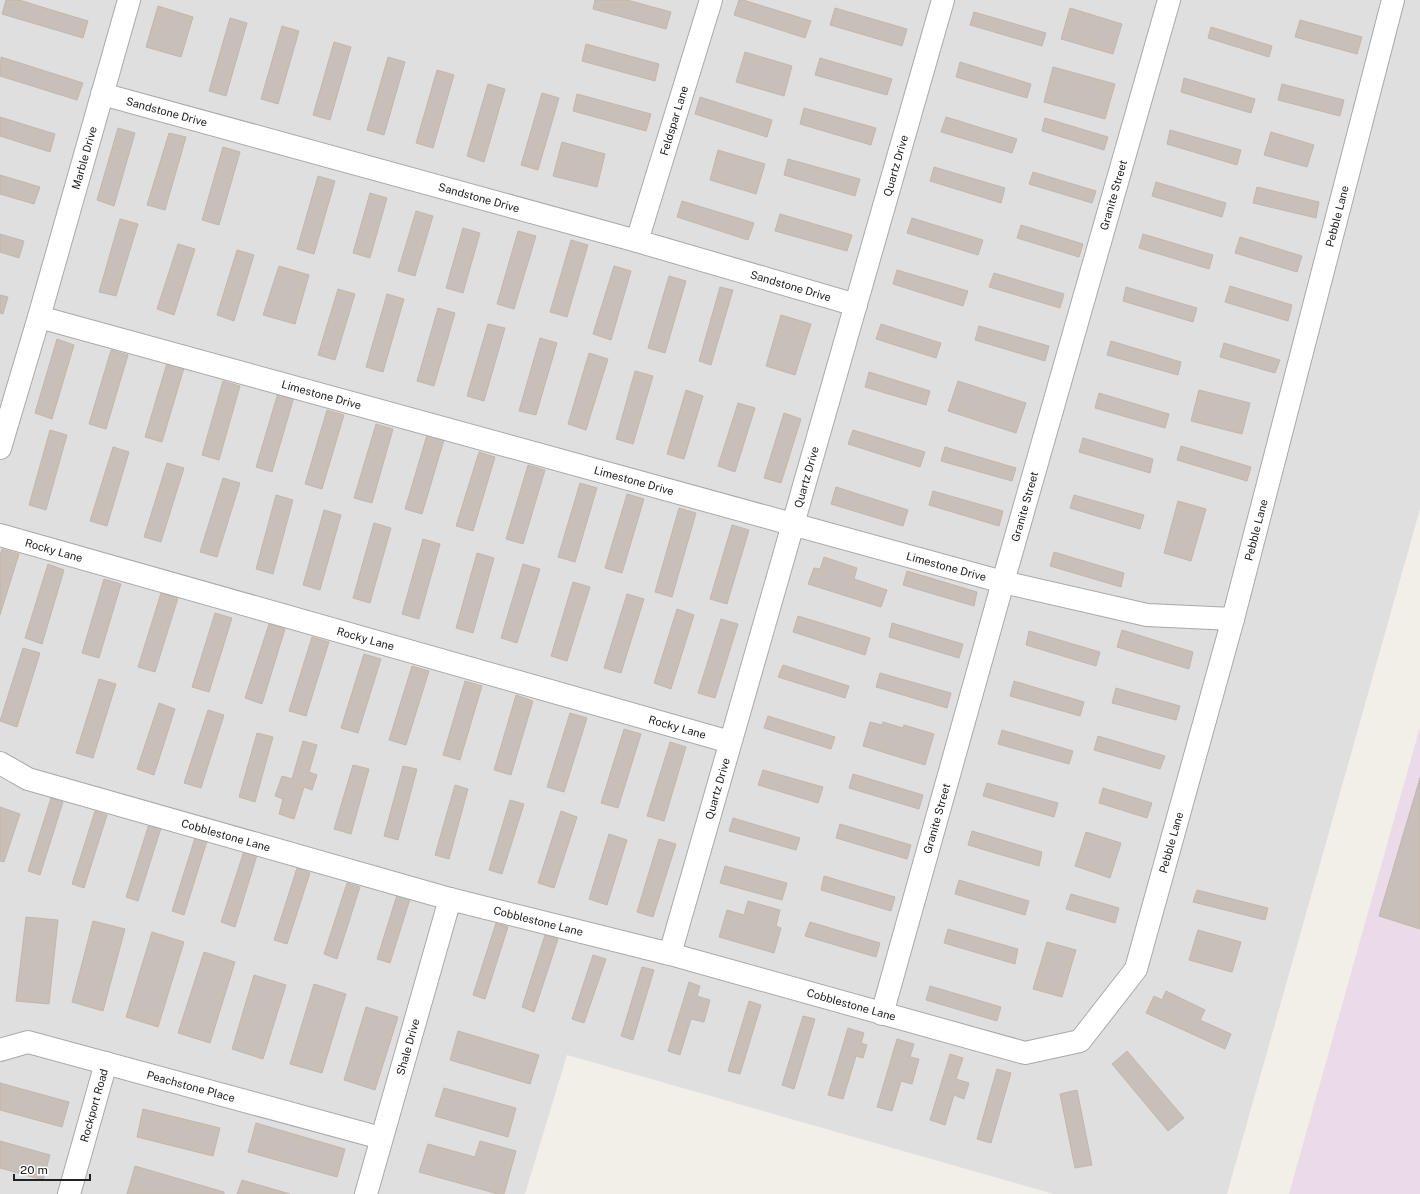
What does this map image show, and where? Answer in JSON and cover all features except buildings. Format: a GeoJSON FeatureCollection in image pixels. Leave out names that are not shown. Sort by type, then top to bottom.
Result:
{"type":"FeatureCollection","features":[{"type":"Feature","properties":{"kind":"street","name":"Marble Drive"},"geometry":{"type":"LineString","coordinates":[[39,317],[129,0]]}},
{"type":"Feature","properties":{"kind":"street","name":"Feldspar Lane"},"geometry":{"type":"LineString","coordinates":[[637,240],[711,0]]}},
{"type":"Feature","properties":{"kind":"street","name":"Quartz Drive"},"geometry":{"type":"LineString","coordinates":[[670,954],[943,0]]}},
{"type":"Feature","properties":{"kind":"street","name":"Granite Street"},"geometry":{"type":"LineString","coordinates":[[882,1014],[1003,582],[1169,0]]}},
{"type":"Feature","properties":{"kind":"street","name":"Pebble Lane"},"geometry":{"type":"LineString","coordinates":[[1080,1041],[1136,969],[1233,619],[1393,0]]}},
{"type":"Feature","properties":{"kind":"street","name":"Sandstone Drive"},"geometry":{"type":"LineString","coordinates":[[102,94],[637,240],[856,305]]}},
{"type":"Feature","properties":{"kind":"street","name":"Limestone Drive"},"geometry":{"type":"LineString","coordinates":[[39,317],[1003,582],[1147,615],[1233,619]]}},
{"type":"Feature","properties":{"kind":"street"},"geometry":{"type":"LineString","coordinates":[[0,448],[39,317]]}},
{"type":"Feature","properties":{"kind":"street","name":"Rocky Lane"},"geometry":{"type":"LineString","coordinates":[[0,535],[730,742]]}},
{"type":"Feature","properties":{"kind":"street","name":"Cobblestone Lane"},"geometry":{"type":"LineString","coordinates":[[0,763],[28,779],[450,899],[670,954],[1025,1053],[1080,1041]]}},
{"type":"Feature","properties":{"kind":"street","name":"Shale Drive"},"geometry":{"type":"LineString","coordinates":[[366,1194],[450,899]]}},
{"type":"Feature","properties":{"kind":"street","name":"Peachstone Place"},"geometry":{"type":"LineString","coordinates":[[0,1050],[28,1042],[382,1138]]}},
{"type":"Feature","properties":{"kind":"street","name":"Rockport Road"},"geometry":{"type":"LineString","coordinates":[[69,1194],[106,1063]]}},
{"type":"Feature","properties":{"kind":"shaded area"},"geometry":{"type":"Polygon","coordinates":[[[0,0],[1420,0],[1420,509],[1227,1194],[1054,1194],[567,1055],[525,1194],[0,1194],[0,0]]]}},
{"type":"Feature","properties":{"kind":"shaded area"},"geometry":{"type":"Polygon","coordinates":[[[1420,727],[1420,1194],[1289,1194],[1420,727]]]}}]}
